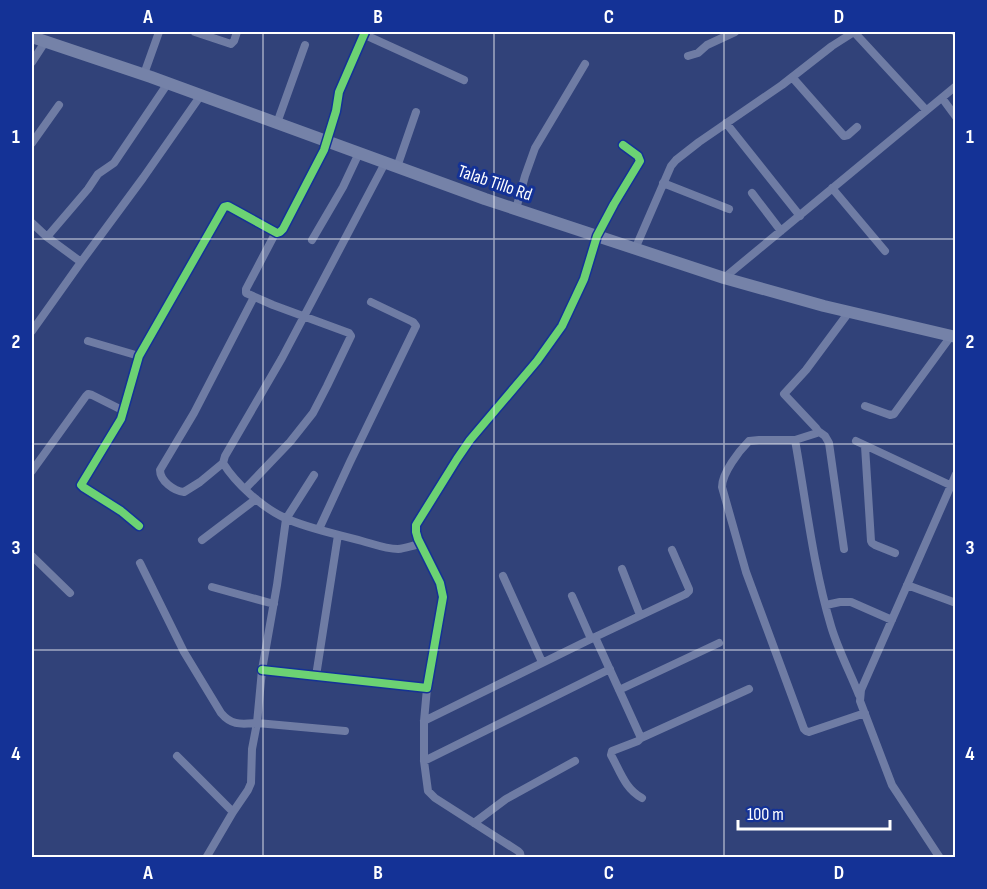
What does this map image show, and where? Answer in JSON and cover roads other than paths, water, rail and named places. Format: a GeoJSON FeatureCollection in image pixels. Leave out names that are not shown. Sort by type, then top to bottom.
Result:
{"type":"FeatureCollection","features":[{"type":"Feature","properties":{"kind":"main road","name":"Talab Tillo Rd"},"geometry":{"type":"LineString","coordinates":[[32,37],[144,74],[466,192],[723,278],[953,337]]}},
{"type":"Feature","properties":{"kind":"street"},"geometry":{"type":"LineString","coordinates":[[144,74],[159,32]]}},
{"type":"Feature","properties":{"kind":"street"},"geometry":{"type":"LineString","coordinates":[[195,32],[231,44],[237,32]]}},
{"type":"Feature","properties":{"kind":"street"},"geometry":{"type":"LineString","coordinates":[[688,56],[698,53],[707,45],[735,32]]}},
{"type":"Feature","properties":{"kind":"street"},"geometry":{"type":"LineString","coordinates":[[635,249],[663,183],[676,160],[854,32],[926,110]]}},
{"type":"Feature","properties":{"kind":"street"},"geometry":{"type":"LineString","coordinates":[[139,526],[121,511],[81,485],[124,411],[139,356],[224,207],[228,206],[276,232],[283,229],[327,142],[339,92],[364,33],[464,80]]}},
{"type":"Feature","properties":{"kind":"street"},"geometry":{"type":"LineString","coordinates":[[32,62],[45,42]]}},
{"type":"Feature","properties":{"kind":"street"},"geometry":{"type":"LineString","coordinates":[[277,123],[305,45]]}},
{"type":"Feature","properties":{"kind":"street"},"geometry":{"type":"LineString","coordinates":[[516,209],[535,148],[585,64]]}},
{"type":"Feature","properties":{"kind":"street"},"geometry":{"type":"LineString","coordinates":[[792,77],[844,136],[857,127]]}},
{"type":"Feature","properties":{"kind":"street"},"geometry":{"type":"LineString","coordinates":[[47,237],[98,174],[114,163],[168,83]]}},
{"type":"Feature","properties":{"kind":"street"},"geometry":{"type":"LineString","coordinates":[[723,278],[956,86]]}},
{"type":"Feature","properties":{"kind":"street"},"geometry":{"type":"LineString","coordinates":[[32,331],[201,95]]}},
{"type":"Feature","properties":{"kind":"street"},"geometry":{"type":"LineString","coordinates":[[942,98],[956,117]]}},
{"type":"Feature","properties":{"kind":"street"},"geometry":{"type":"LineString","coordinates":[[32,143],[59,105]]}},
{"type":"Feature","properties":{"kind":"street"},"geometry":{"type":"LineString","coordinates":[[254,297],[194,413],[159,473],[163,480],[177,491],[184,492],[223,463],[304,315],[391,165],[416,112]]}},
{"type":"Feature","properties":{"kind":"street"},"geometry":{"type":"LineString","coordinates":[[726,123],[800,216]]}},
{"type":"Feature","properties":{"kind":"street"},"geometry":{"type":"LineString","coordinates":[[521,858],[518,851],[431,795],[428,790],[424,761],[423,688],[443,597],[440,583],[415,528],[421,514],[470,440],[522,380],[562,326],[584,279],[597,236],[640,160],[623,145]]}},
{"type":"Feature","properties":{"kind":"street"},"geometry":{"type":"LineString","coordinates":[[312,240],[358,153]]}},
{"type":"Feature","properties":{"kind":"street"},"geometry":{"type":"LineString","coordinates":[[663,183],[729,209]]}},
{"type":"Feature","properties":{"kind":"street"},"geometry":{"type":"LineString","coordinates":[[832,188],[885,251]]}},
{"type":"Feature","properties":{"kind":"street"},"geometry":{"type":"LineString","coordinates":[[753,193],[781,231]]}},
{"type":"Feature","properties":{"kind":"street"},"geometry":{"type":"LineString","coordinates":[[32,226],[81,262]]}},
{"type":"Feature","properties":{"kind":"street"},"geometry":{"type":"LineString","coordinates":[[245,489],[308,420],[327,387],[351,336],[349,333],[246,293],[276,232]]}},
{"type":"Feature","properties":{"kind":"street"},"geometry":{"type":"LineString","coordinates":[[319,529],[416,326],[413,322],[371,302]]}},
{"type":"Feature","properties":{"kind":"street"},"geometry":{"type":"LineString","coordinates":[[844,549],[829,444],[825,436],[784,394],[806,370],[849,312]]}},
{"type":"Feature","properties":{"kind":"street"},"geometry":{"type":"LineString","coordinates":[[865,406],[894,414],[953,337]]}},
{"type":"Feature","properties":{"kind":"street"},"geometry":{"type":"LineString","coordinates":[[88,341],[139,356]]}},
{"type":"Feature","properties":{"kind":"street"},"geometry":{"type":"LineString","coordinates":[[32,471],[88,394],[124,411]]}},
{"type":"Feature","properties":{"kind":"street"},"geometry":{"type":"LineString","coordinates":[[818,431],[816,434],[795,440],[749,441],[723,479],[722,487],[746,572],[804,729],[809,732],[865,713]]}},
{"type":"Feature","properties":{"kind":"street"},"geometry":{"type":"LineString","coordinates":[[795,440],[826,605],[835,637],[860,695]]}},
{"type":"Feature","properties":{"kind":"street"},"geometry":{"type":"LineString","coordinates":[[856,441],[950,485]]}},
{"type":"Feature","properties":{"kind":"street"},"geometry":{"type":"LineString","coordinates":[[865,446],[871,541],[874,545],[895,553]]}},
{"type":"Feature","properties":{"kind":"street"},"geometry":{"type":"LineString","coordinates":[[223,463],[256,499],[286,519],[394,549],[421,544]]}},
{"type":"Feature","properties":{"kind":"street"},"geometry":{"type":"LineString","coordinates":[[940,858],[892,785],[860,701],[860,695],[956,474]]}},
{"type":"Feature","properties":{"kind":"street"},"geometry":{"type":"LineString","coordinates":[[206,858],[232,812],[248,790],[250,783],[262,670],[286,519],[314,475]]}},
{"type":"Feature","properties":{"kind":"street"},"geometry":{"type":"LineString","coordinates":[[202,540],[256,499]]}},
{"type":"Feature","properties":{"kind":"street"},"geometry":{"type":"LineString","coordinates":[[316,676],[338,535]]}},
{"type":"Feature","properties":{"kind":"street"},"geometry":{"type":"LineString","coordinates":[[424,721],[688,591],[672,550]]}},
{"type":"Feature","properties":{"kind":"street"},"geometry":{"type":"LineString","coordinates":[[32,556],[70,593]]}},
{"type":"Feature","properties":{"kind":"street"},"geometry":{"type":"LineString","coordinates":[[140,563],[184,652],[226,719],[232,723],[345,731]]}},
{"type":"Feature","properties":{"kind":"street"},"geometry":{"type":"LineString","coordinates":[[622,569],[640,615]]}},
{"type":"Feature","properties":{"kind":"street"},"geometry":{"type":"LineString","coordinates":[[503,576],[542,663]]}},
{"type":"Feature","properties":{"kind":"street"},"geometry":{"type":"LineString","coordinates":[[907,585],[956,603]]}},
{"type":"Feature","properties":{"kind":"street"},"geometry":{"type":"LineString","coordinates":[[212,587],[274,604]]}},
{"type":"Feature","properties":{"kind":"street"},"geometry":{"type":"LineString","coordinates":[[572,596],[610,669],[641,738]]}},
{"type":"Feature","properties":{"kind":"street"},"geometry":{"type":"LineString","coordinates":[[826,605],[851,602],[892,620]]}},
{"type":"Feature","properties":{"kind":"street"},"geometry":{"type":"LineString","coordinates":[[619,690],[719,643]]}},
{"type":"Feature","properties":{"kind":"street"},"geometry":{"type":"LineString","coordinates":[[424,761],[610,669]]}},
{"type":"Feature","properties":{"kind":"street"},"geometry":{"type":"LineString","coordinates":[[262,670],[423,688]]}},
{"type":"Feature","properties":{"kind":"street"},"geometry":{"type":"LineString","coordinates":[[642,798],[628,788],[612,751],[749,689]]}},
{"type":"Feature","properties":{"kind":"street"},"geometry":{"type":"LineString","coordinates":[[177,756],[232,812]]}},
{"type":"Feature","properties":{"kind":"street"},"geometry":{"type":"LineString","coordinates":[[474,823],[506,799],[575,761]]}}]}
